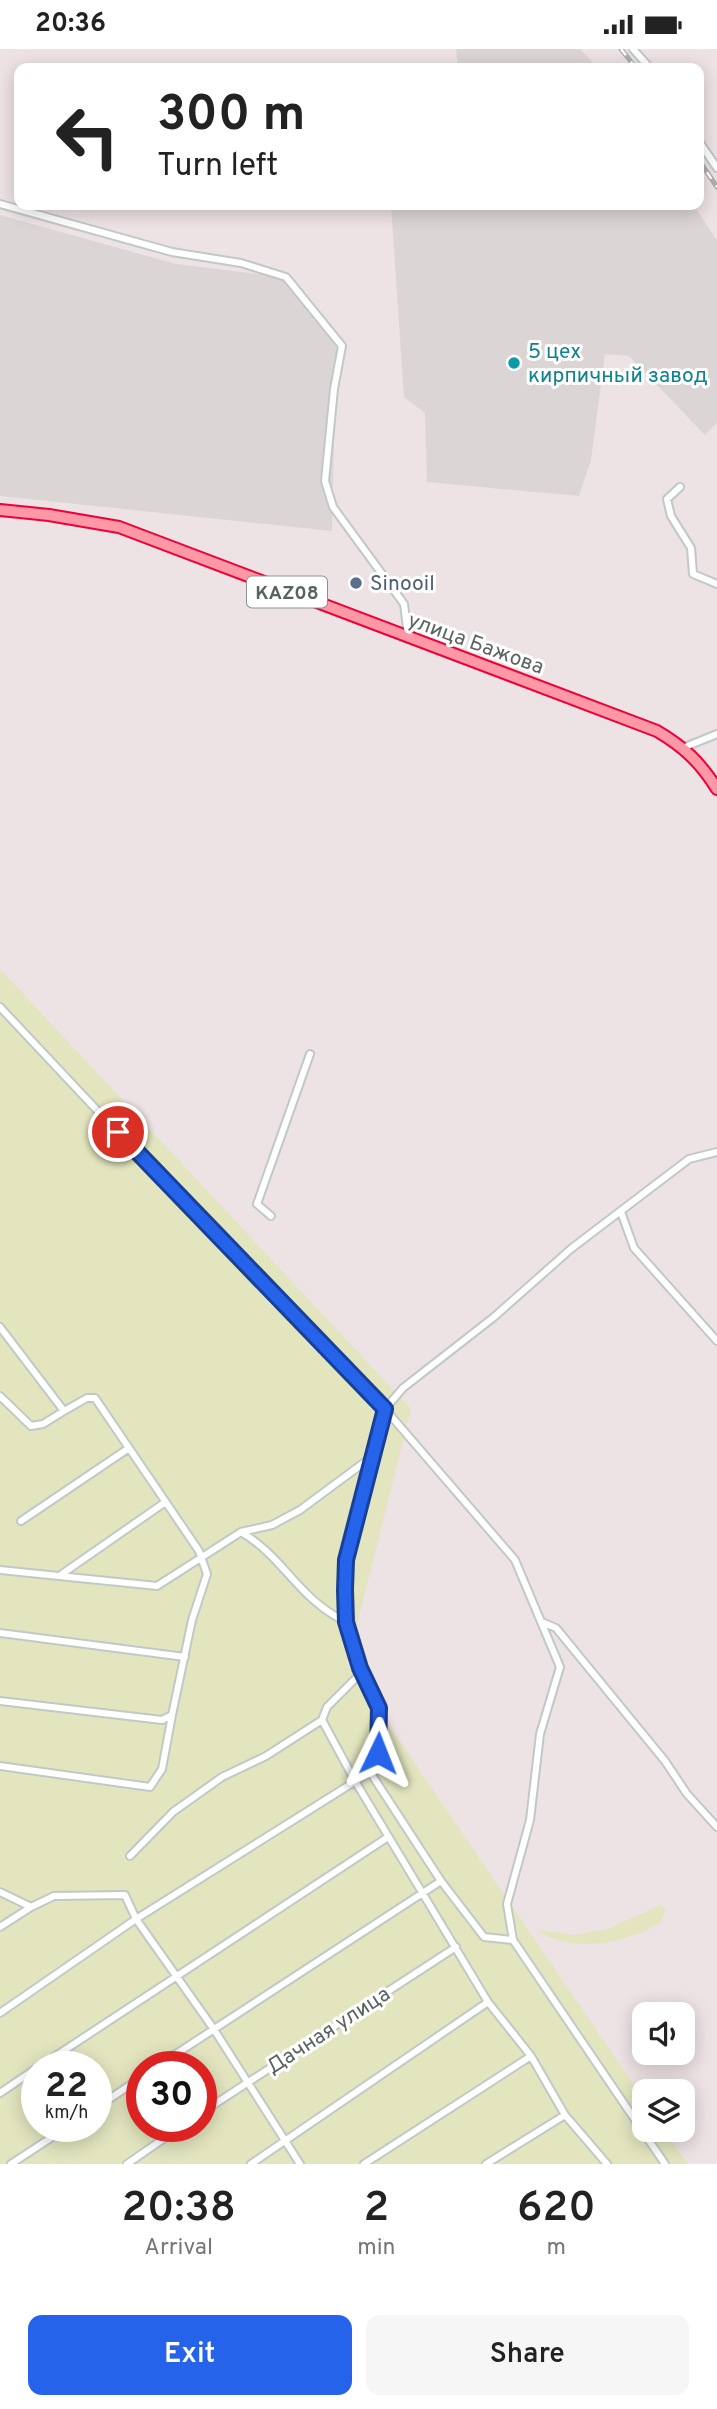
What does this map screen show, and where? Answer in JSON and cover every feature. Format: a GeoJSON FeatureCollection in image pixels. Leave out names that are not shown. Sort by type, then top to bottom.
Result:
{"type":"FeatureCollection","features":[{"type":"Feature","properties":{"kind":"highway","name":"улица Бажова"},"geometry":{"type":"LineString","coordinates":[[0,510],[119,527],[657,731],[685,747],[703,766],[717,789]]}},
{"type":"Feature","properties":{"kind":"street"},"geometry":{"type":"LineString","coordinates":[[633,49],[646,63]]}},
{"type":"Feature","properties":{"kind":"street"},"geometry":{"type":"LineString","coordinates":[[704,148],[717,168]]}},
{"type":"Feature","properties":{"kind":"street"},"geometry":{"type":"LineString","coordinates":[[22,210],[172,252],[241,263],[286,277],[342,347],[334,389],[325,481],[333,507],[404,604],[408,638]]}},
{"type":"Feature","properties":{"kind":"street"},"geometry":{"type":"LineString","coordinates":[[680,487],[667,499],[671,516],[691,548],[693,574],[717,584]]}},
{"type":"Feature","properties":{"kind":"street"},"geometry":{"type":"LineString","coordinates":[[685,747],[717,734]]}},
{"type":"Feature","properties":{"kind":"street"},"geometry":{"type":"LineString","coordinates":[[0,1007],[232,1254],[385,1409],[515,1560],[561,1667],[540,1734],[530,1820],[507,1904],[513,1940],[665,2164]]}},
{"type":"Feature","properties":{"kind":"street"},"geometry":{"type":"LineString","coordinates":[[271,1216],[257,1204],[310,1054]]}},
{"type":"Feature","properties":{"kind":"street"},"geometry":{"type":"LineString","coordinates":[[0,2013],[136,1919],[370,1772],[378,1753],[379,1708],[360,1668],[346,1622],[346,1560],[385,1409],[403,1388],[689,1159],[717,1152]]}},
{"type":"Feature","properties":{"kind":"street"},"geometry":{"type":"LineString","coordinates":[[621,1212],[635,1248],[717,1341]]}},
{"type":"Feature","properties":{"kind":"street"},"geometry":{"type":"LineString","coordinates":[[0,1327],[64,1411]]}},
{"type":"Feature","properties":{"kind":"street"},"geometry":{"type":"LineString","coordinates":[[0,1396],[31,1426],[43,1424],[57,1413],[87,1398],[95,1398],[203,1557],[207,1574],[192,1620],[162,1769],[150,1787],[0,1766]]}},
{"type":"Feature","properties":{"kind":"street"},"geometry":{"type":"LineString","coordinates":[[20,1521],[129,1448]]}},
{"type":"Feature","properties":{"kind":"street"},"geometry":{"type":"LineString","coordinates":[[0,1570],[62,1574],[157,1586],[241,1532],[272,1525],[300,1510],[373,1456]]}},
{"type":"Feature","properties":{"kind":"street"},"geometry":{"type":"LineString","coordinates":[[62,1574],[164,1503]]}},
{"type":"Feature","properties":{"kind":"street"},"geometry":{"type":"LineString","coordinates":[[241,1532],[270,1552],[296,1586],[326,1612],[346,1622]]}},
{"type":"Feature","properties":{"kind":"street"},"geometry":{"type":"LineString","coordinates":[[542,1622],[556,1629],[665,1761],[687,1794],[717,1827]]}},
{"type":"Feature","properties":{"kind":"street"},"geometry":{"type":"LineString","coordinates":[[0,1633],[185,1657]]}},
{"type":"Feature","properties":{"kind":"street"},"geometry":{"type":"LineString","coordinates":[[130,1856],[173,1812],[222,1777],[266,1756],[321,1720],[327,1707],[357,1677],[360,1668]]}},
{"type":"Feature","properties":{"kind":"street"},"geometry":{"type":"LineString","coordinates":[[0,1701],[162,1720],[172,1715]]}},
{"type":"Feature","properties":{"kind":"street"},"geometry":{"type":"LineString","coordinates":[[321,1720],[488,2002],[531,2056],[565,2115],[607,2164]]}},
{"type":"Feature","properties":{"kind":"street"},"geometry":{"type":"LineString","coordinates":[[370,1772],[441,1881],[484,1937],[513,1940]]}},
{"type":"Feature","properties":{"kind":"street"},"geometry":{"type":"LineString","coordinates":[[62,2051],[388,1837]]}},
{"type":"Feature","properties":{"kind":"street"},"geometry":{"type":"LineString","coordinates":[[179,2051],[441,1881]]}},
{"type":"Feature","properties":{"kind":"street"},"geometry":{"type":"LineString","coordinates":[[0,1892],[31,1907]]}},
{"type":"Feature","properties":{"kind":"street"},"geometry":{"type":"LineString","coordinates":[[0,1927],[54,1896],[125,1895],[136,1919],[213,2028],[300,2164]]}},
{"type":"Feature","properties":{"kind":"street","name":"Дачная улица"},"geometry":{"type":"LineString","coordinates":[[217,2102],[456,1947]]}},
{"type":"Feature","properties":{"kind":"street"},"geometry":{"type":"LineString","coordinates":[[251,2164],[488,2002]]}},
{"type":"Feature","properties":{"kind":"street"},"geometry":{"type":"LineString","coordinates":[[364,2164],[531,2056]]}},
{"type":"Feature","properties":{"kind":"street"},"geometry":{"type":"LineString","coordinates":[[0,2093],[21,2079]]}},
{"type":"Feature","properties":{"kind":"street"},"geometry":{"type":"LineString","coordinates":[[486,2164],[565,2115]]}},
{"type":"Feature","properties":{"kind":"street"},"geometry":{"type":"LineString","coordinates":[[11,2164],[45,2142]]}},
{"type":"Feature","properties":{"kind":"street"},"geometry":{"type":"LineString","coordinates":[[127,2164],[159,2142]]}},
{"type":"Feature","properties":{"kind":"shaded area"},"geometry":{"type":"Polygon","coordinates":[[[456,49],[580,49],[593,63],[457,63],[456,49]]]}},
{"type":"Feature","properties":{"kind":"shaded area"},"geometry":{"type":"Polygon","coordinates":[[[391,210],[697,210],[717,241],[717,423],[705,435],[629,356],[605,354],[591,460],[579,496],[427,482],[425,413],[404,397],[391,210]]]}},
{"type":"Feature","properties":{"kind":"shaded area"},"geometry":{"type":"Polygon","coordinates":[[[0,215],[176,264],[284,277],[336,347],[332,531],[0,496],[0,215]]]}},
{"type":"Feature","properties":{"kind":"green space"},"geometry":{"type":"Polygon","coordinates":[[[0,969],[411,1409],[347,1664],[632,2082],[632,2142],[672,2142],[688,2164],[0,2164],[0,969]]]}},
{"type":"Feature","properties":{"kind":"green space"},"geometry":{"type":"Polygon","coordinates":[[[661,1905],[666,1909],[660,1923],[615,1941],[582,1944],[566,1942],[536,1930],[575,1935],[607,1929],[661,1905]]]}},
{"type":"Feature","properties":{"kind":"railway"},"geometry":{"type":"LineString","coordinates":[[621,49],[632,63]]}},
{"type":"Feature","properties":{"kind":"railway"},"geometry":{"type":"LineString","coordinates":[[704,168],[717,187]]}},
{"type":"Feature","properties":{"kind":"place","name":"5 цех кирпичный завод"},"geometry":{"type":"Point","coordinates":[514,363]}},
{"type":"Feature","properties":{"kind":"place","name":"Sinooil"},"geometry":{"type":"Point","coordinates":[356,583]}},
{"type":"Feature","properties":{"kind":"route"},"geometry":{"type":"LineString","coordinates":[[118,1132],[232,1254],[385,1409],[346,1560],[345,1590],[346,1622],[360,1668],[379,1708],[378,1753]]}}]}
